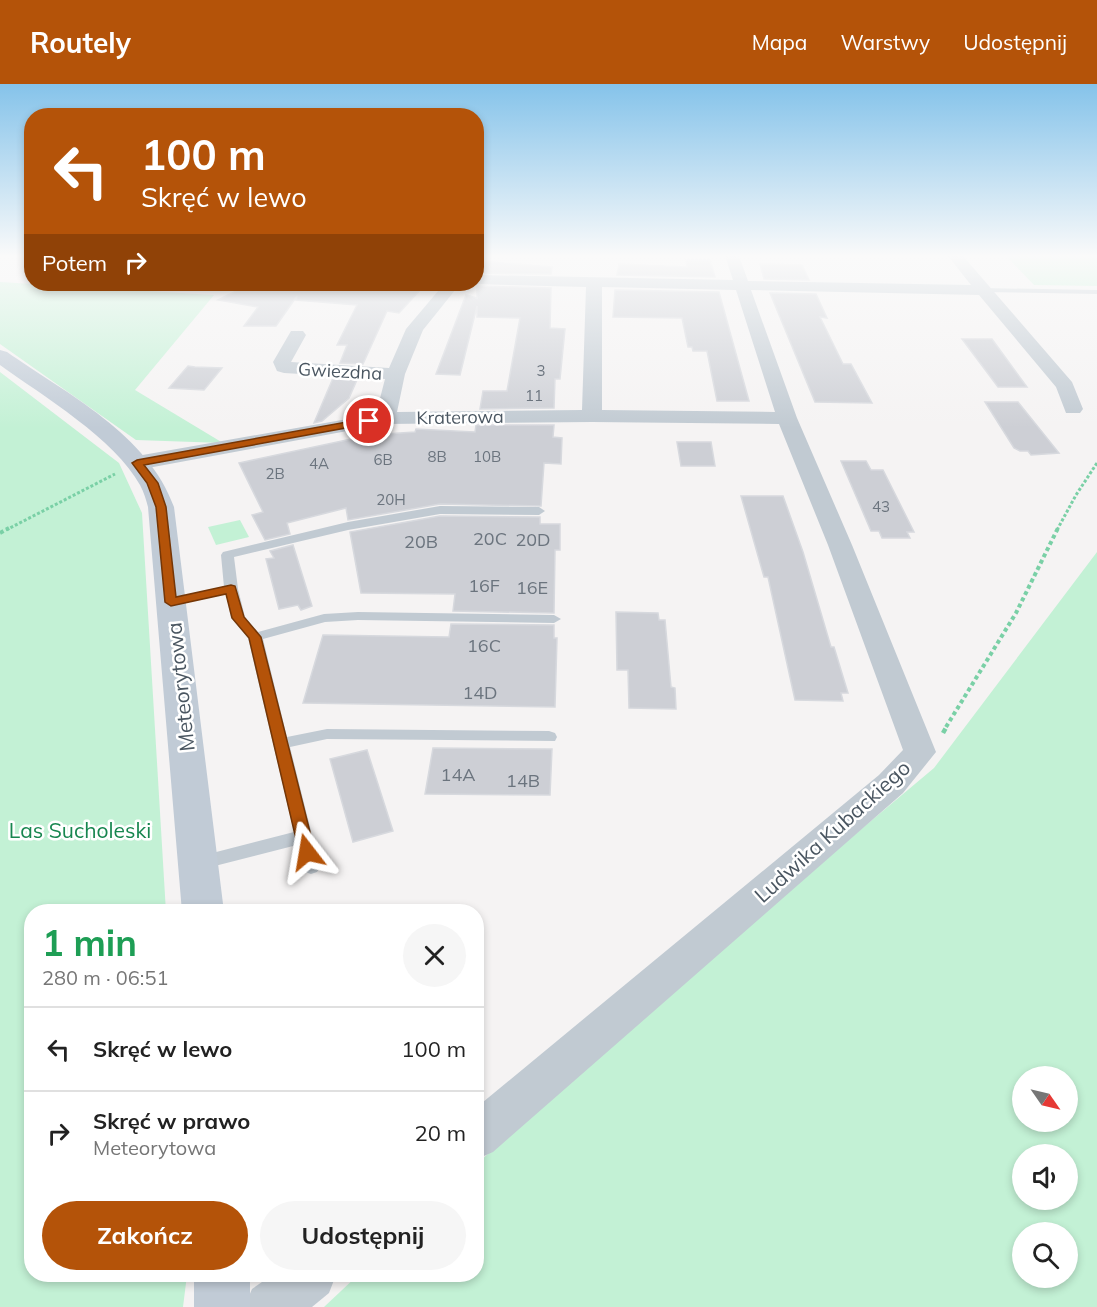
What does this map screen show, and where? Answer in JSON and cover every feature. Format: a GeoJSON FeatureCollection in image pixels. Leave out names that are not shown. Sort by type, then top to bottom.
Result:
{"type":"FeatureCollection","features":[{"type":"Feature","properties":{"kind":"street"},"geometry":{"type":"LineString","coordinates":[[385,418],[396,374],[420,321],[427,313]]}},
{"type":"Feature","properties":{"kind":"street"},"geometry":{"type":"LineString","coordinates":[[592,416],[594,313]]}},
{"type":"Feature","properties":{"kind":"street","name":"Ludwika Kubackiego"},"geometry":{"type":"LineString","coordinates":[[484,1130],[891,784],[920,752],[840,545],[787,418],[751,313]]}},
{"type":"Feature","properties":{"kind":"street"},"geometry":{"type":"LineString","coordinates":[[1003,313],[1065,386],[1073,409]]}},
{"type":"Feature","properties":{"kind":"street","name":"Gwiezdna"},"geometry":{"type":"LineString","coordinates":[[297,335],[282,362],[284,367],[396,374]]}},
{"type":"Feature","properties":{"kind":"street","name":"Meteorytowa"},"geometry":{"type":"LineString","coordinates":[[0,357],[111,438],[137,463],[152,483],[161,507],[202,863],[203,904]]}},
{"type":"Feature","properties":{"kind":"street","name":"Kraterowa"},"geometry":{"type":"LineString","coordinates":[[137,463],[385,418],[592,416],[787,418]]}},
{"type":"Feature","properties":{"kind":"street"},"geometry":{"type":"LineString","coordinates":[[222,1282],[222,1307]]}},
{"type":"Feature","properties":{"kind":"street"},"geometry":{"type":"LineString","coordinates":[[270,1307],[277,1304],[303,1282]]}},
{"type":"Feature","properties":{"kind":"lane"},"geometry":{"type":"LineString","coordinates":[[311,867],[255,637],[238,618],[231,589],[227,555],[348,526],[440,510],[538,511]]}},
{"type":"Feature","properties":{"kind":"lane"},"geometry":{"type":"LineString","coordinates":[[171,602],[231,589]]}},
{"type":"Feature","properties":{"kind":"lane"},"geometry":{"type":"LineString","coordinates":[[255,637],[324,618],[358,616],[554,619]]}},
{"type":"Feature","properties":{"kind":"lane"},"geometry":{"type":"LineString","coordinates":[[280,744],[327,734],[549,737]]}},
{"type":"Feature","properties":{"kind":"lane"},"geometry":{"type":"LineString","coordinates":[[202,863],[304,837]]}},
{"type":"Feature","properties":{"kind":"path"},"geometry":{"type":"LineString","coordinates":[[0,533],[137,463]]}},
{"type":"Feature","properties":{"kind":"path"},"geometry":{"type":"LineString","coordinates":[[920,752],[937,742],[1002,638],[1026,595],[1066,509],[1097,463]]}},
{"type":"Feature","properties":{"kind":"green space"},"geometry":{"type":"Polygon","coordinates":[[[0,313],[199,313],[135,390],[223,443],[136,440],[0,344],[0,313]]]}},
{"type":"Feature","properties":{"kind":"green space","name":"Las Sucholeski"},"geometry":{"type":"Polygon","coordinates":[[[0,372],[119,463],[142,513],[166,904],[24,904],[24,1282],[186,1282],[183,1307],[0,1307],[0,372]]]}},
{"type":"Feature","properties":{"kind":"green space"},"geometry":{"type":"Polygon","coordinates":[[[240,520],[249,537],[216,545],[208,527],[240,520]]]}},
{"type":"Feature","properties":{"kind":"green space"},"geometry":{"type":"Polygon","coordinates":[[[1097,552],[1097,1307],[324,1307],[351,1282],[484,1282],[484,1157],[601,1048],[934,768],[1097,552]]]}},
{"type":"Feature","properties":{"kind":"building"},"geometry":{"type":"Polygon","coordinates":[[[254,313],[285,313],[276,326],[244,326],[254,313]]]}},
{"type":"Feature","properties":{"kind":"building"},"geometry":{"type":"Polygon","coordinates":[[[353,313],[386,313],[363,364],[340,363],[347,345],[337,345],[353,313]]]}},
{"type":"Feature","properties":{"kind":"building"},"geometry":{"type":"Polygon","coordinates":[[[459,313],[475,313],[460,375],[436,374],[459,313]]]}},
{"type":"Feature","properties":{"kind":"building"},"geometry":{"type":"Polygon","coordinates":[[[477,313],[550,313],[550,328],[565,329],[560,379],[555,379],[554,408],[480,409],[483,391],[507,391],[520,318],[477,317],[477,313]]]}},
{"type":"Feature","properties":{"kind":"building"},"geometry":{"type":"Polygon","coordinates":[[[613,313],[725,313],[749,401],[717,401],[707,351],[693,351],[692,347],[688,347],[682,318],[613,317],[613,313]]]}},
{"type":"Feature","properties":{"kind":"building"},"geometry":{"type":"Polygon","coordinates":[[[778,313],[825,313],[827,318],[820,317],[843,364],[851,364],[872,403],[815,402],[778,313]]]}},
{"type":"Feature","properties":{"kind":"building"},"geometry":{"type":"Polygon","coordinates":[[[962,339],[992,339],[1027,387],[998,387],[962,339]]]}},
{"type":"Feature","properties":{"kind":"building"},"geometry":{"type":"Polygon","coordinates":[[[188,366],[222,368],[204,390],[169,388],[188,366]]]}},
{"type":"Feature","properties":{"kind":"building"},"geometry":{"type":"Polygon","coordinates":[[[333,378],[357,380],[349,398],[322,421],[314,423],[333,378]]]}},
{"type":"Feature","properties":{"kind":"building"},"geometry":{"type":"Polygon","coordinates":[[[985,402],[1018,402],[1059,453],[1031,455],[1028,451],[1014,448],[985,402]]]}},
{"type":"Feature","properties":{"kind":"building"},"geometry":{"type":"Polygon","coordinates":[[[476,425],[554,425],[553,437],[562,438],[561,464],[544,463],[541,506],[440,504],[348,520],[346,508],[287,523],[290,534],[265,540],[252,515],[263,512],[239,463],[370,435],[415,432],[416,429],[475,432],[476,425]]]}},
{"type":"Feature","properties":{"kind":"building"},"geometry":{"type":"Polygon","coordinates":[[[677,442],[711,442],[715,466],[681,466],[677,442]]]}},
{"type":"Feature","properties":{"kind":"building"},"geometry":{"type":"Polygon","coordinates":[[[841,461],[866,461],[871,470],[883,470],[914,532],[907,532],[910,538],[882,538],[879,531],[871,531],[841,461]]]}},
{"type":"Feature","properties":{"kind":"building"},"geometry":{"type":"Polygon","coordinates":[[[741,496],[783,496],[848,693],[841,693],[843,701],[795,700],[768,577],[764,577],[741,496]]]}},
{"type":"Feature","properties":{"kind":"building"},"geometry":{"type":"Polygon","coordinates":[[[440,516],[540,517],[540,524],[560,524],[560,550],[555,550],[554,613],[453,611],[455,594],[361,593],[350,532],[440,516]]]}},
{"type":"Feature","properties":{"kind":"building"},"geometry":{"type":"Polygon","coordinates":[[[293,545],[312,606],[301,610],[298,605],[279,609],[266,559],[274,558],[270,551],[293,545]]]}},
{"type":"Feature","properties":{"kind":"building"},"geometry":{"type":"Polygon","coordinates":[[[616,612],[658,613],[659,620],[665,620],[671,687],[675,688],[676,709],[629,708],[628,670],[617,670],[616,612]]]}},
{"type":"Feature","properties":{"kind":"building"},"geometry":{"type":"Polygon","coordinates":[[[451,624],[554,625],[554,638],[557,638],[555,707],[303,703],[323,635],[449,637],[451,624]]]}},
{"type":"Feature","properties":{"kind":"building"},"geometry":{"type":"Polygon","coordinates":[[[433,748],[552,749],[550,795],[425,794],[433,748]]]}},
{"type":"Feature","properties":{"kind":"building"},"geometry":{"type":"Polygon","coordinates":[[[367,750],[393,831],[353,842],[330,759],[367,750]]]}},
{"type":"Feature","properties":{"kind":"route"},"geometry":{"type":"LineString","coordinates":[[307,852],[255,637],[238,618],[231,589],[171,602],[161,507],[152,483],[137,463],[369,421]]}}]}
